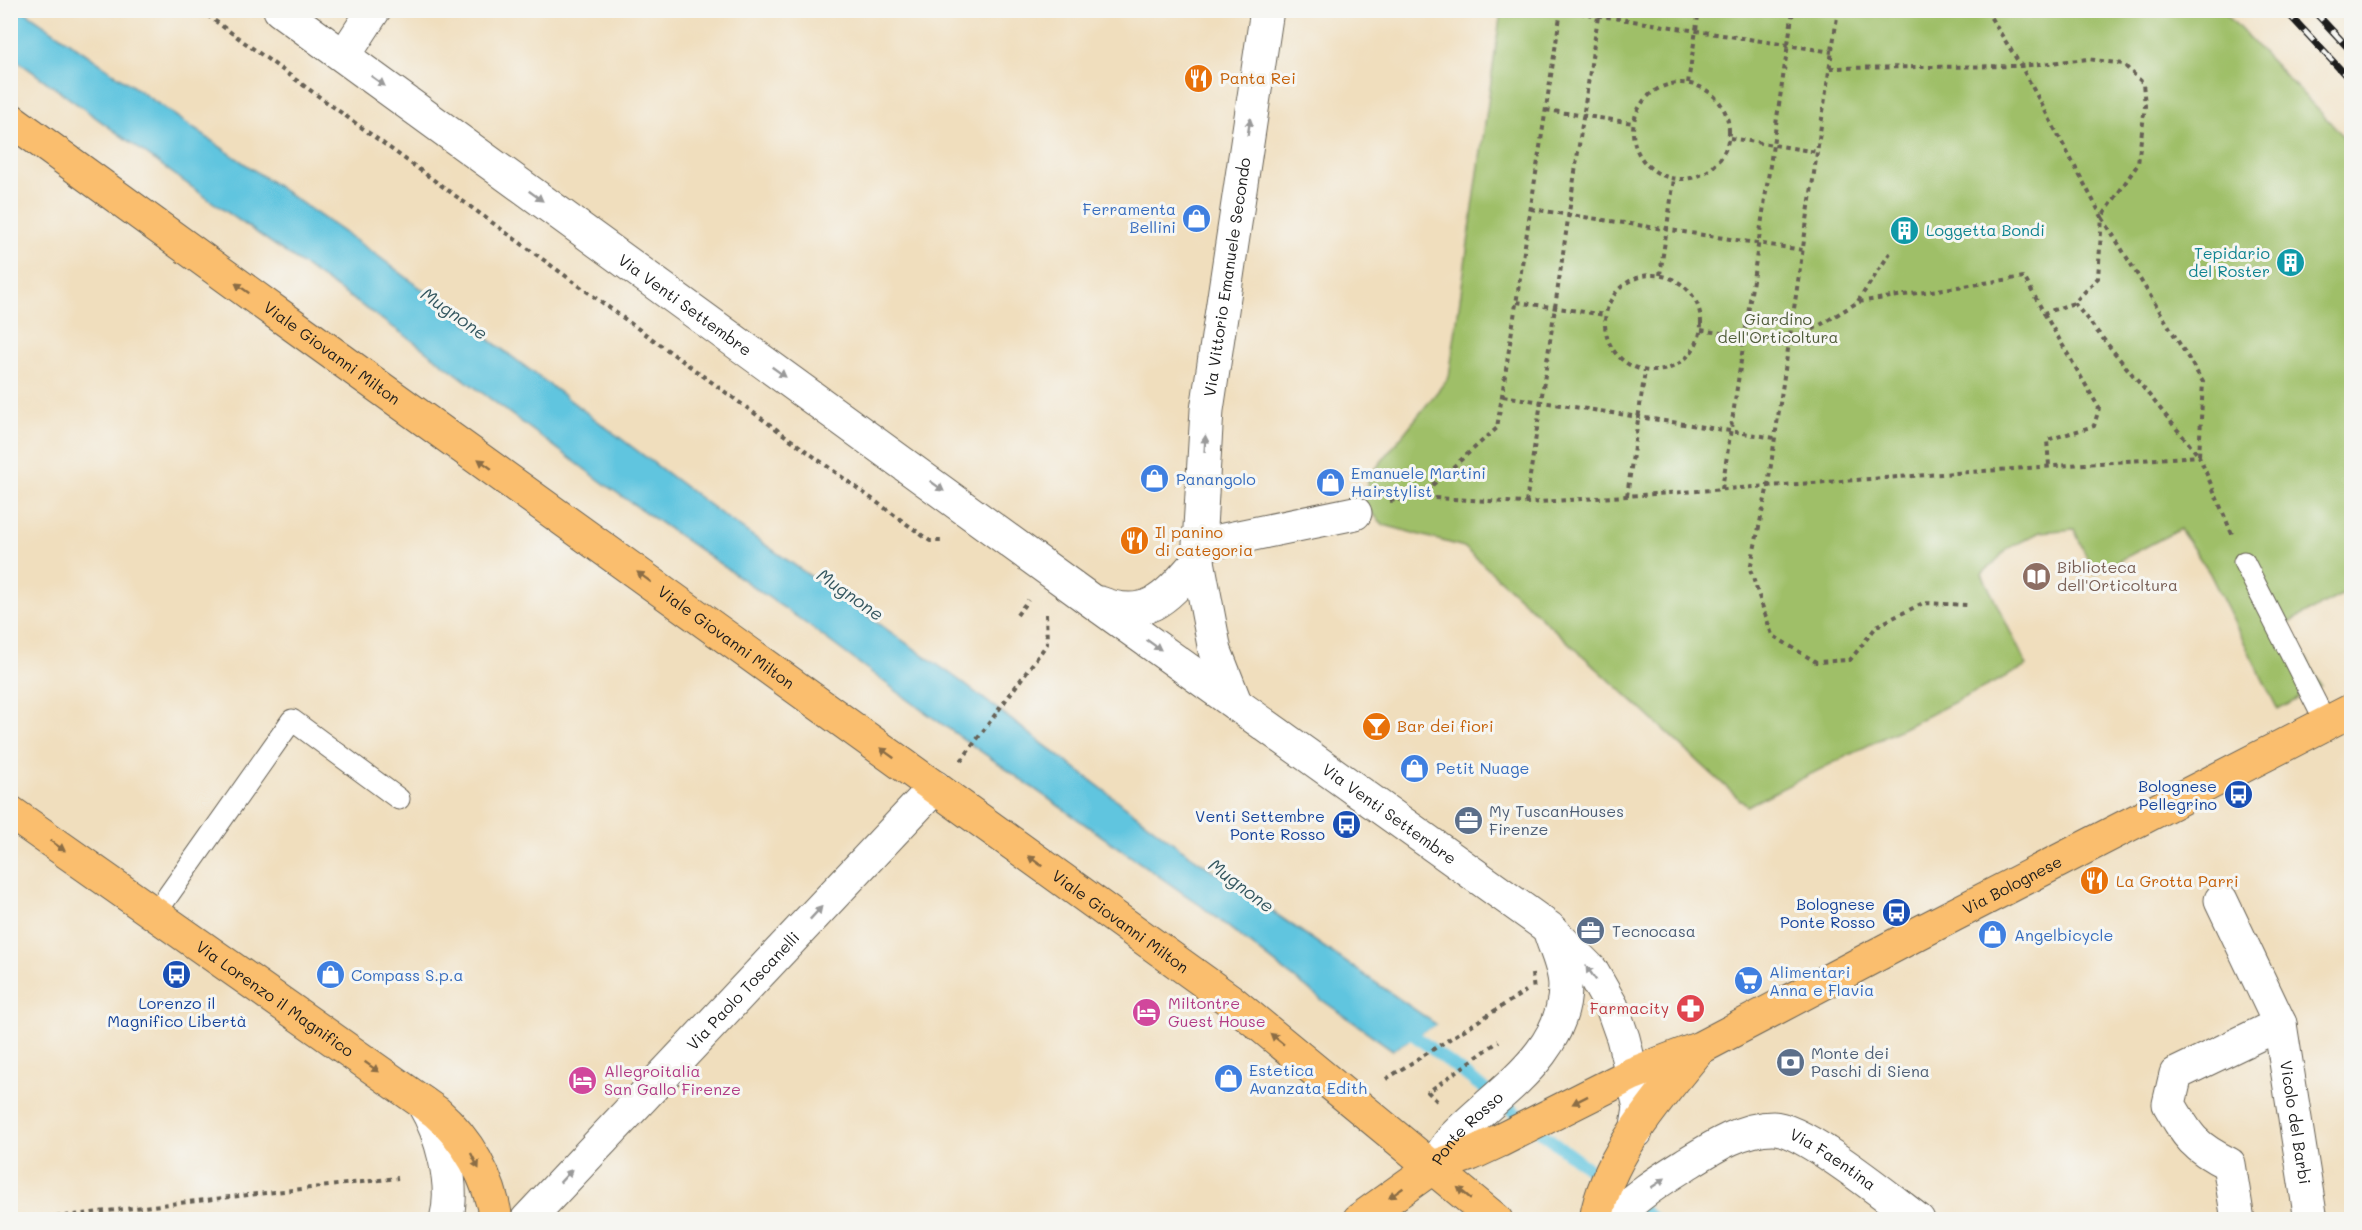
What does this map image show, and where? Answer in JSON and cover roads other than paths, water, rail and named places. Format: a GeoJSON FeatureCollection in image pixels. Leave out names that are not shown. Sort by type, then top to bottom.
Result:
{"type":"FeatureCollection","features":[{"type":"Feature","properties":{"kind":"main road","name":"Viale Giovanni Milton"},"geometry":{"type":"LineString","coordinates":[[10,119],[1231,1001],[1496,1220]]}},
{"type":"Feature","properties":{"kind":"main road","name":"Via Bolognese"},"geometry":{"type":"LineString","coordinates":[[1700,1048],[2339,717]]}},
{"type":"Feature","properties":{"kind":"main road","name":"Via Lorenzo il Magnifico"},"geometry":{"type":"LineString","coordinates":[[10,812],[423,1103],[456,1130],[467,1146],[487,1188],[496,1220]]}},
{"type":"Feature","properties":{"kind":"main road","name":"Ponte Rosso"},"geometry":{"type":"LineString","coordinates":[[1433,1167],[1471,1154],[1499,1141],[1633,1070],[1700,1048]]}},
{"type":"Feature","properties":{"kind":"main road"},"geometry":{"type":"LineString","coordinates":[[1601,1219],[1605,1183],[1617,1160],[1662,1095],[1700,1048]]}},
{"type":"Feature","properties":{"kind":"main road"},"geometry":{"type":"LineString","coordinates":[[1359,1220],[1433,1167]]}},
{"type":"Feature","properties":{"kind":"street","name":"Via Venti Settembre"},"geometry":{"type":"LineString","coordinates":[[280,10],[1089,599],[1549,928],[1591,970],[1612,1006],[1633,1070]]}},
{"type":"Feature","properties":{"kind":"street"},"geometry":{"type":"LineString","coordinates":[[344,56],[374,10]]}},
{"type":"Feature","properties":{"kind":"street","name":"Via Vittorio Emanuele Secondo"},"geometry":{"type":"LineString","coordinates":[[1235,702],[1215,651],[1199,553],[1207,410],[1267,10]]}},
{"type":"Feature","properties":{"kind":"street"},"geometry":{"type":"LineString","coordinates":[[1199,553],[1355,513]]}},
{"type":"Feature","properties":{"kind":"street","name":"Via Venti Settembre"},"geometry":{"type":"LineString","coordinates":[[1089,599],[1113,608],[1132,611],[1145,609],[1167,595],[1199,553]]}},
{"type":"Feature","properties":{"kind":"street","name":"Via Paolo Toscanelli"},"geometry":{"type":"LineString","coordinates":[[527,1220],[934,787]]}},
{"type":"Feature","properties":{"kind":"street","name":"Vicolo del Barbi"},"geometry":{"type":"LineString","coordinates":[[2221,900],[2280,1024],[2311,1220]]}},
{"type":"Feature","properties":{"kind":"street","name":"Ponte Rosso"},"geometry":{"type":"LineString","coordinates":[[1433,1167],[1455,1137],[1534,1061],[1548,1042],[1547,1007],[1565,983],[1549,928]]}},
{"type":"Feature","properties":{"kind":"street"},"geometry":{"type":"LineString","coordinates":[[2238,1220],[2229,1164],[2205,1152],[2190,1139],[2169,1104],[2176,1074],[2280,1024]]}},
{"type":"Feature","properties":{"kind":"street"},"geometry":{"type":"LineString","coordinates":[[1633,1070],[1640,1107],[1636,1132]]}},
{"type":"Feature","properties":{"kind":"street"},"geometry":{"type":"LineString","coordinates":[[423,1103],[438,1133],[442,1150],[449,1194],[446,1220]]}},
{"type":"Feature","properties":{"kind":"street","name":"Via Faentina"},"geometry":{"type":"LineString","coordinates":[[1601,1219],[1720,1144],[1745,1133],[1774,1128],[1789,1132],[1822,1150],[1918,1220]]}},
{"type":"Feature","properties":{"kind":"lane","name":"Via Bolognese"},"geometry":{"type":"LineString","coordinates":[[2244,562],[2339,717]]}},
{"type":"Feature","properties":{"kind":"lane"},"geometry":{"type":"LineString","coordinates":[[154,914],[292,720],[399,799]]}},
{"type":"Feature","properties":{"kind":"water"},"geometry":{"type":"Polygon","coordinates":[[[11,11],[24,11],[378,256],[724,516],[955,677],[1180,848],[1437,1025],[1393,1050],[1322,1000],[1200,905],[922,710],[797,617],[610,488],[410,339],[211,201],[11,56],[11,11]]]}},
{"type":"Feature","properties":{"kind":"waterway","name":"Mugnone"},"geometry":{"type":"LineString","coordinates":[[1403,1027],[1606,1182]]}},
{"type":"Feature","properties":{"kind":"waterway","name":"Mugnone"},"geometry":{"type":"LineString","coordinates":[[1632,1202],[1655,1220]]}},
{"type":"Feature","properties":{"kind":"railway"},"geometry":{"type":"LineString","coordinates":[[2285,10],[2352,82]]}},
{"type":"Feature","properties":{"kind":"railway"},"geometry":{"type":"LineString","coordinates":[[2313,10],[2352,52]]}},
{"type":"Feature","properties":{"kind":"place","name":"Panta Rei"},"geometry":{"type":"Point","coordinates":[1199,78]}},
{"type":"Feature","properties":{"kind":"place","name":"Ferramenta Bellini"},"geometry":{"type":"Point","coordinates":[1197,218]}},
{"type":"Feature","properties":{"kind":"place","name":"Loggetta Bondi"},"geometry":{"type":"Point","coordinates":[1905,230]}},
{"type":"Feature","properties":{"kind":"place","name":"Tepidario del Roster"},"geometry":{"type":"Point","coordinates":[2291,262]}},
{"type":"Feature","properties":{"kind":"place","name":"Panangolo"},"geometry":{"type":"Point","coordinates":[1155,479]}},
{"type":"Feature","properties":{"kind":"place","name":"Emanuele Martini Hairstylist"},"geometry":{"type":"Point","coordinates":[1330,482]}},
{"type":"Feature","properties":{"kind":"place","name":"Il panino di categoria"},"geometry":{"type":"Point","coordinates":[1134,541]}},
{"type":"Feature","properties":{"kind":"place","name":"Biblioteca dell'Orticoltura"},"geometry":{"type":"Point","coordinates":[2036,576]}},
{"type":"Feature","properties":{"kind":"place","name":"Bar dei fiori"},"geometry":{"type":"Point","coordinates":[1376,726]}},
{"type":"Feature","properties":{"kind":"place","name":"Petit Nuage"},"geometry":{"type":"Point","coordinates":[1415,768]}},
{"type":"Feature","properties":{"kind":"place","name":"Bolognese Pellegrino"},"geometry":{"type":"Point","coordinates":[2238,795]}},
{"type":"Feature","properties":{"kind":"place","name":"My TuscanHouses Firenze"},"geometry":{"type":"Point","coordinates":[1468,820]}},
{"type":"Feature","properties":{"kind":"place","name":"Venti Settembre Ponte Rosso"},"geometry":{"type":"Point","coordinates":[1346,825]}},
{"type":"Feature","properties":{"kind":"place","name":"La Grotta Parri"},"geometry":{"type":"Point","coordinates":[2095,881]}},
{"type":"Feature","properties":{"kind":"place","name":"Bolognese Ponte Rosso"},"geometry":{"type":"Point","coordinates":[1896,913]}},
{"type":"Feature","properties":{"kind":"place","name":"Tecnocasa"},"geometry":{"type":"Point","coordinates":[1591,931]}},
{"type":"Feature","properties":{"kind":"place","name":"Angelbicycle"},"geometry":{"type":"Point","coordinates":[1993,935]}},
{"type":"Feature","properties":{"kind":"place","name":"Lorenzo il Magnifico Libertà"},"geometry":{"type":"Point","coordinates":[177,975]}},
{"type":"Feature","properties":{"kind":"place","name":"Compass S.p.a"},"geometry":{"type":"Point","coordinates":[330,975]}},
{"type":"Feature","properties":{"kind":"place","name":"Alimentari Anna e Flavia"},"geometry":{"type":"Point","coordinates":[1748,981]}},
{"type":"Feature","properties":{"kind":"place","name":"Farmacity"},"geometry":{"type":"Point","coordinates":[1690,1008]}},
{"type":"Feature","properties":{"kind":"place","name":"Miltontre Guest House"},"geometry":{"type":"Point","coordinates":[1147,1012]}},
{"type":"Feature","properties":{"kind":"place","name":"Monte dei Paschi di Siena"},"geometry":{"type":"Point","coordinates":[1790,1062]}},
{"type":"Feature","properties":{"kind":"place","name":"Estetica Avanzata Edith"},"geometry":{"type":"Point","coordinates":[1228,1079]}},
{"type":"Feature","properties":{"kind":"place","name":"Allegroitalia San Gallo Firenze"},"geometry":{"type":"Point","coordinates":[583,1080]}},
{"type":"Feature","properties":{"kind":"park label","name":"Giardino dell'Orticoltura"},"geometry":{"type":"Point","coordinates":[1778,328]}}]}
